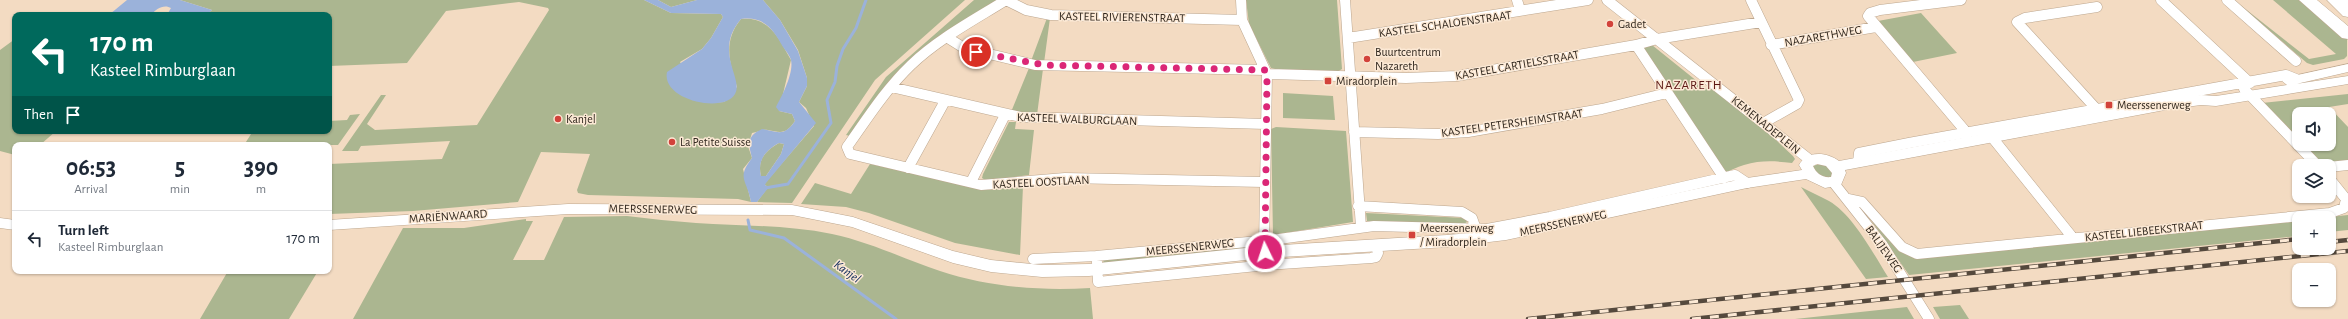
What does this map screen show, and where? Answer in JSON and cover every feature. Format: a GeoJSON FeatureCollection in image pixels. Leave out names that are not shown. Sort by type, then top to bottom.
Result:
{"type":"FeatureCollection","features":[{"type":"Feature","properties":{"kind":"highway"},"geometry":{"type":"LineString","coordinates":[[2308,0],[2348,34]]}},
{"type":"Feature","properties":{"kind":"main road"},"geometry":{"type":"LineString","coordinates":[[2317,0],[2348,26]]}},
{"type":"Feature","properties":{"kind":"main road"},"geometry":{"type":"LineString","coordinates":[[2334,0],[2348,12]]}},
{"type":"Feature","properties":{"kind":"street","name":"KASTEEL RIVIERENSTRAAT"},"geometry":{"type":"LineString","coordinates":[[1006,0],[1026,10],[1051,15],[1242,20]]}},
{"type":"Feature","properties":{"kind":"street"},"geometry":{"type":"LineString","coordinates":[[891,87],[910,66],[948,38],[1006,0]]}},
{"type":"Feature","properties":{"kind":"street"},"geometry":{"type":"LineString","coordinates":[[1241,0],[1242,20],[1266,72],[1264,246]]}},
{"type":"Feature","properties":{"kind":"street"},"geometry":{"type":"LineString","coordinates":[[1344,0],[1348,38],[1358,206],[1362,227]]}},
{"type":"Feature","properties":{"kind":"street"},"geometry":{"type":"LineString","coordinates":[[1517,0],[1520,10]]}},
{"type":"Feature","properties":{"kind":"street","name":"KASTEEL SCHALOENSTRAAT"},"geometry":{"type":"LineString","coordinates":[[1348,38],[1516,13],[1520,10],[1588,0]]}},
{"type":"Feature","properties":{"kind":"street","name":"KEMENADEPLEIN"},"geometry":{"type":"LineString","coordinates":[[1607,0],[1765,122],[1810,160]]}},
{"type":"Feature","properties":{"kind":"street"},"geometry":{"type":"LineString","coordinates":[[1751,0],[1760,22],[1798,100],[1797,104],[1765,122]]}},
{"type":"Feature","properties":{"kind":"street"},"geometry":{"type":"LineString","coordinates":[[1961,0],[1875,11],[1868,16],[1967,133]]}},
{"type":"Feature","properties":{"kind":"street"},"geometry":{"type":"LineString","coordinates":[[2161,0],[2247,89],[2312,159]]}},
{"type":"Feature","properties":{"kind":"street"},"geometry":{"type":"LineString","coordinates":[[2227,0],[2296,61]]}},
{"type":"Feature","properties":{"kind":"street"},"geometry":{"type":"LineString","coordinates":[[2097,7],[2018,20],[2018,24],[2099,113]]}},
{"type":"Feature","properties":{"kind":"street"},"geometry":{"type":"LineString","coordinates":[[1724,178],[1636,45],[1657,39],[1760,22]]}},
{"type":"Feature","properties":{"kind":"street","name":"NAZARETHWEG"},"geometry":{"type":"LineString","coordinates":[[1771,45],[1876,27]]}},
{"type":"Feature","properties":{"kind":"street"},"geometry":{"type":"LineString","coordinates":[[948,38],[964,48],[1000,58],[1040,65],[1350,75]]}},
{"type":"Feature","properties":{"kind":"street","name":"KASTEEL CARTIELSSTRAAT"},"geometry":{"type":"LineString","coordinates":[[1350,75],[1406,78],[1457,76],[1636,45]]}},
{"type":"Feature","properties":{"kind":"street"},"geometry":{"type":"LineString","coordinates":[[1858,162],[1859,153],[1967,133],[2099,113],[2201,100],[2216,101],[2247,89],[2348,68]]}},
{"type":"Feature","properties":{"kind":"street"},"geometry":{"type":"LineString","coordinates":[[1836,167],[1991,136],[2164,98],[2348,80]]}},
{"type":"Feature","properties":{"kind":"street","name":"KASTEEL WALBURGLAAN"},"geometry":{"type":"LineString","coordinates":[[891,87],[1005,115],[1038,119],[1266,124]]}},
{"type":"Feature","properties":{"kind":"street","name":"KASTEEL OOSTLAAN"},"geometry":{"type":"LineString","coordinates":[[891,87],[847,147],[847,151],[850,154],[971,182],[991,185],[1065,178],[1264,182]]}},
{"type":"Feature","properties":{"kind":"street","name":"KASTEEL PETERSHEIMSTRAAT"},"geometry":{"type":"LineString","coordinates":[[1354,132],[1438,134],[1468,132],[1602,109],[1667,93]]}},
{"type":"Feature","properties":{"kind":"street"},"geometry":{"type":"LineString","coordinates":[[908,168],[944,101]]}},
{"type":"Feature","properties":{"kind":"street"},"geometry":{"type":"LineString","coordinates":[[971,182],[1005,115]]}},
{"type":"Feature","properties":{"kind":"street"},"geometry":{"type":"LineString","coordinates":[[1991,136],[2073,238]]}},
{"type":"Feature","properties":{"kind":"street"},"geometry":{"type":"LineString","coordinates":[[1823,159],[1836,167],[1839,176],[1833,182],[1820,182],[1808,174],[1806,165],[1810,160],[1823,159]]}},
{"type":"Feature","properties":{"kind":"street"},"geometry":{"type":"LineString","coordinates":[[2336,166],[2348,165]]}},
{"type":"Feature","properties":{"kind":"street","name":"MEERSSENERWEG"},"geometry":{"type":"LineString","coordinates":[[1264,246],[1376,245],[1446,241],[1506,235],[1747,183],[1808,174]]}},
{"type":"Feature","properties":{"kind":"street","name":"MEERSSENERWEG"},"geometry":{"type":"LineString","coordinates":[[568,209],[738,210],[868,228],[953,257],[990,266],[1042,271],[1097,263],[1264,246],[1362,227],[1476,229],[1525,223],[1735,175],[1747,183]]}},
{"type":"Feature","properties":{"kind":"street","name":"BALIJEWEG"},"geometry":{"type":"LineString","coordinates":[[1833,182],[1848,199],[1886,250],[1929,319]]}},
{"type":"Feature","properties":{"kind":"street","name":"KASTEEL LIEBEEKSTRAAT"},"geometry":{"type":"LineString","coordinates":[[1848,199],[1862,202],[1909,252],[1917,254],[2330,213],[2344,208],[2346,199],[2336,187]]}},
{"type":"Feature","properties":{"kind":"street"},"geometry":{"type":"LineString","coordinates":[[1358,206],[1462,212],[1472,218],[1476,229]]}},
{"type":"Feature","properties":{"kind":"street","name":"MARIËNWAARD"},"geometry":{"type":"LineString","coordinates":[[332,225],[568,209]]}},
{"type":"Feature","properties":{"kind":"street"},"geometry":{"type":"LineString","coordinates":[[0,223],[12,225]]}},
{"type":"Feature","properties":{"kind":"street"},"geometry":{"type":"LineString","coordinates":[[1097,263],[1098,282],[1267,265],[1371,258],[1378,253],[1376,245]]}},
{"type":"Feature","properties":{"kind":"street","name":"MEERSSENERWEG"},"geometry":{"type":"LineString","coordinates":[[1033,259],[1097,263]]}},
{"type":"Feature","properties":{"kind":"green space"},"geometry":{"type":"Polygon","coordinates":[[[180,0],[644,0],[671,13],[721,14],[723,17],[711,38],[702,49],[680,62],[706,103],[724,102],[737,87],[730,60],[730,43],[735,27],[741,19],[751,19],[759,21],[772,30],[778,37],[791,60],[779,111],[792,114],[795,121],[783,132],[762,130],[752,133],[748,146],[752,158],[743,169],[751,202],[738,199],[588,195],[578,193],[577,190],[590,154],[541,152],[518,202],[413,211],[332,214],[332,164],[442,159],[450,141],[361,146],[358,151],[342,151],[381,95],[386,95],[367,124],[375,130],[477,125],[549,10],[548,8],[519,2],[446,11],[407,63],[332,66],[332,12],[210,12],[212,10],[180,0]]]}},
{"type":"Feature","properties":{"kind":"green space"},"geometry":{"type":"Polygon","coordinates":[[[658,0],[697,0],[671,7],[658,0]]]}},
{"type":"Feature","properties":{"kind":"green space"},"geometry":{"type":"Polygon","coordinates":[[[763,0],[965,0],[875,80],[792,203],[757,202],[768,187],[765,183],[814,126],[806,108],[799,102],[807,86],[807,78],[798,50],[780,20],[763,0]]]}},
{"type":"Feature","properties":{"kind":"green space"},"geometry":{"type":"Polygon","coordinates":[[[974,0],[999,0],[902,67],[890,80],[850,136],[846,135],[886,77],[974,0]]]}},
{"type":"Feature","properties":{"kind":"green space"},"geometry":{"type":"Polygon","coordinates":[[[1246,0],[1337,0],[1342,69],[1337,72],[1279,70],[1271,68],[1249,24],[1246,0]]]}},
{"type":"Feature","properties":{"kind":"green space"},"geometry":{"type":"Polygon","coordinates":[[[2234,0],[2309,59],[2336,54],[2273,0],[2301,0],[2347,39],[2347,56],[2344,59],[2313,65],[2307,63],[2234,0]]]}},
{"type":"Feature","properties":{"kind":"green space"},"geometry":{"type":"Polygon","coordinates":[[[1921,13],[1957,53],[1913,62],[1878,21],[1921,13]]]}},
{"type":"Feature","properties":{"kind":"green space"},"geometry":{"type":"Polygon","coordinates":[[[1047,18],[1050,18],[1044,63],[1031,61],[1047,18]]]}},
{"type":"Feature","properties":{"kind":"green space"},"geometry":{"type":"Polygon","coordinates":[[[12,41],[12,134],[53,134],[43,142],[12,142],[12,154],[0,151],[0,50],[12,41]]]}},
{"type":"Feature","properties":{"kind":"green space"},"geometry":{"type":"Polygon","coordinates":[[[1652,45],[1708,90],[1713,88],[1762,127],[1793,156],[1795,159],[1792,163],[1774,161],[1756,162],[1723,173],[1639,47],[1652,45]]]}},
{"type":"Feature","properties":{"kind":"green space"},"geometry":{"type":"Polygon","coordinates":[[[1029,68],[1043,69],[1037,115],[1011,112],[1029,68]]]}},
{"type":"Feature","properties":{"kind":"green space"},"geometry":{"type":"Polygon","coordinates":[[[1283,93],[1333,96],[1335,120],[1283,118],[1283,93]]]}},
{"type":"Feature","properties":{"kind":"green space"},"geometry":{"type":"Polygon","coordinates":[[[2348,94],[2348,104],[2329,107],[2292,107],[2292,135],[2262,103],[2348,94]]]}},
{"type":"Feature","properties":{"kind":"green space"},"geometry":{"type":"Polygon","coordinates":[[[360,114],[338,145],[332,145],[332,142],[246,142],[251,134],[332,134],[332,121],[347,120],[350,115],[360,114]]]}},
{"type":"Feature","properties":{"kind":"green space"},"geometry":{"type":"Polygon","coordinates":[[[2336,114],[2348,127],[2348,162],[2336,163],[2336,159],[2317,159],[2307,151],[2336,151],[2336,114]]]}},
{"type":"Feature","properties":{"kind":"green space"},"geometry":{"type":"Polygon","coordinates":[[[1009,122],[1016,122],[1015,129],[1034,130],[1029,175],[987,181],[982,178],[983,174],[1009,122]]]}},
{"type":"Feature","properties":{"kind":"green space"},"geometry":{"type":"Polygon","coordinates":[[[1276,127],[1346,131],[1353,222],[1273,235],[1271,129],[1276,127]]]}},
{"type":"Feature","properties":{"kind":"green space"},"geometry":{"type":"Polygon","coordinates":[[[779,143],[784,144],[781,154],[766,176],[761,176],[760,165],[763,156],[779,143]]]}},
{"type":"Feature","properties":{"kind":"green space"},"geometry":{"type":"Polygon","coordinates":[[[1824,163],[1833,170],[1833,178],[1820,178],[1812,166],[1824,163]]]}},
{"type":"Feature","properties":{"kind":"green space"},"geometry":{"type":"Polygon","coordinates":[[[870,164],[987,190],[1023,186],[1020,255],[955,243],[869,213],[846,207],[801,204],[815,183],[851,194],[870,164]]]}},
{"type":"Feature","properties":{"kind":"green space"},"geometry":{"type":"Polygon","coordinates":[[[1801,187],[1829,201],[1846,215],[1862,235],[1888,277],[1866,279],[1801,187]]]}},
{"type":"Feature","properties":{"kind":"green space"},"geometry":{"type":"Polygon","coordinates":[[[1859,203],[1905,253],[2292,221],[2292,237],[1909,275],[1859,203]]]}},
{"type":"Feature","properties":{"kind":"green space"},"geometry":{"type":"Polygon","coordinates":[[[1366,213],[1465,218],[1467,222],[1462,225],[1367,221],[1366,213]]]}},
{"type":"Feature","properties":{"kind":"green space"},"geometry":{"type":"Polygon","coordinates":[[[2348,215],[2348,230],[2336,231],[2336,216],[2348,215]]]}},
{"type":"Feature","properties":{"kind":"green space"},"geometry":{"type":"Polygon","coordinates":[[[627,216],[696,223],[781,227],[815,231],[860,241],[940,271],[977,281],[1014,287],[1052,289],[1090,288],[1093,319],[353,319],[403,228],[464,228],[526,219],[526,221],[533,221],[513,260],[544,260],[564,217],[627,216]]]}},
{"type":"Feature","properties":{"kind":"green space"},"geometry":{"type":"Polygon","coordinates":[[[1249,244],[1250,249],[1104,264],[1103,260],[1249,244]]]}},
{"type":"Feature","properties":{"kind":"green space"},"geometry":{"type":"Polygon","coordinates":[[[226,274],[316,274],[289,319],[200,319],[226,274]]]}},
{"type":"Feature","properties":{"kind":"green space"},"geometry":{"type":"Polygon","coordinates":[[[1960,305],[1969,319],[1940,319],[1933,307],[1960,305]]]}},
{"type":"Feature","properties":{"kind":"green space"},"geometry":{"type":"Polygon","coordinates":[[[1907,307],[1914,319],[1795,319],[1907,307]]]}},
{"type":"Feature","properties":{"kind":"water"},"geometry":{"type":"Polygon","coordinates":[[[127,0],[180,0],[212,10],[210,12],[169,12],[171,8],[166,6],[154,12],[112,12],[127,0]]]}},
{"type":"Feature","properties":{"kind":"water"},"geometry":{"type":"Polygon","coordinates":[[[644,0],[658,0],[671,7],[697,0],[763,0],[780,20],[798,51],[807,78],[807,86],[799,102],[816,123],[766,183],[765,185],[769,187],[757,202],[751,202],[744,179],[745,170],[752,158],[749,144],[751,137],[762,129],[780,132],[787,129],[795,121],[792,114],[779,111],[776,107],[784,91],[791,71],[789,55],[767,25],[756,20],[741,19],[733,31],[729,53],[736,80],[737,88],[735,94],[729,100],[719,103],[695,101],[683,97],[674,90],[668,82],[667,72],[702,49],[711,38],[723,17],[721,14],[671,13],[644,0]],[[779,143],[774,146],[764,156],[760,165],[761,176],[766,176],[781,154],[784,144],[779,143]]]}},
{"type":"Feature","properties":{"kind":"waterway"},"geometry":{"type":"LineString","coordinates":[[765,188],[788,184],[831,123],[827,100],[835,82],[837,66],[843,49],[856,28],[866,0]]}},
{"type":"Feature","properties":{"kind":"waterway","name":"Kanjel"},"geometry":{"type":"LineString","coordinates":[[748,220],[750,230],[784,238],[896,319]]}},
{"type":"Feature","properties":{"kind":"railway"},"geometry":{"type":"LineString","coordinates":[[1528,319],[2292,240]]}},
{"type":"Feature","properties":{"kind":"railway"},"geometry":{"type":"LineString","coordinates":[[2336,241],[2348,240]]}},
{"type":"Feature","properties":{"kind":"railway"},"geometry":{"type":"LineString","coordinates":[[1692,319],[2348,251]]}},
{"type":"Feature","properties":{"kind":"place","name":"Gadet"},"geometry":{"type":"Point","coordinates":[1610,24]}},
{"type":"Feature","properties":{"kind":"place","name":"Buurtcentrum Nazareth"},"geometry":{"type":"Point","coordinates":[1367,59]}},
{"type":"Feature","properties":{"kind":"place","name":"Miradorplein"},"geometry":{"type":"Point","coordinates":[1328,81]}},
{"type":"Feature","properties":{"kind":"place","name":"Meerssenerweg"},"geometry":{"type":"Point","coordinates":[2109,105]}},
{"type":"Feature","properties":{"kind":"place","name":"Kanjel"},"geometry":{"type":"Point","coordinates":[558,119]}},
{"type":"Feature","properties":{"kind":"place","name":"La Petite Suisse"},"geometry":{"type":"Point","coordinates":[672,142]}},
{"type":"Feature","properties":{"kind":"place","name":"Meerssenerweg / Miradorplein"},"geometry":{"type":"Point","coordinates":[1412,235]}},
{"type":"Feature","properties":{"kind":"district","name":"NAZARETH"},"geometry":{"type":"Point","coordinates":[1689,85]}},
{"type":"Feature","properties":{"kind":"route"},"geometry":{"type":"LineString","coordinates":[[976,52],[1035,64],[1074,67],[1265,70],[1267,74],[1264,182],[1265,252]]}}]}
